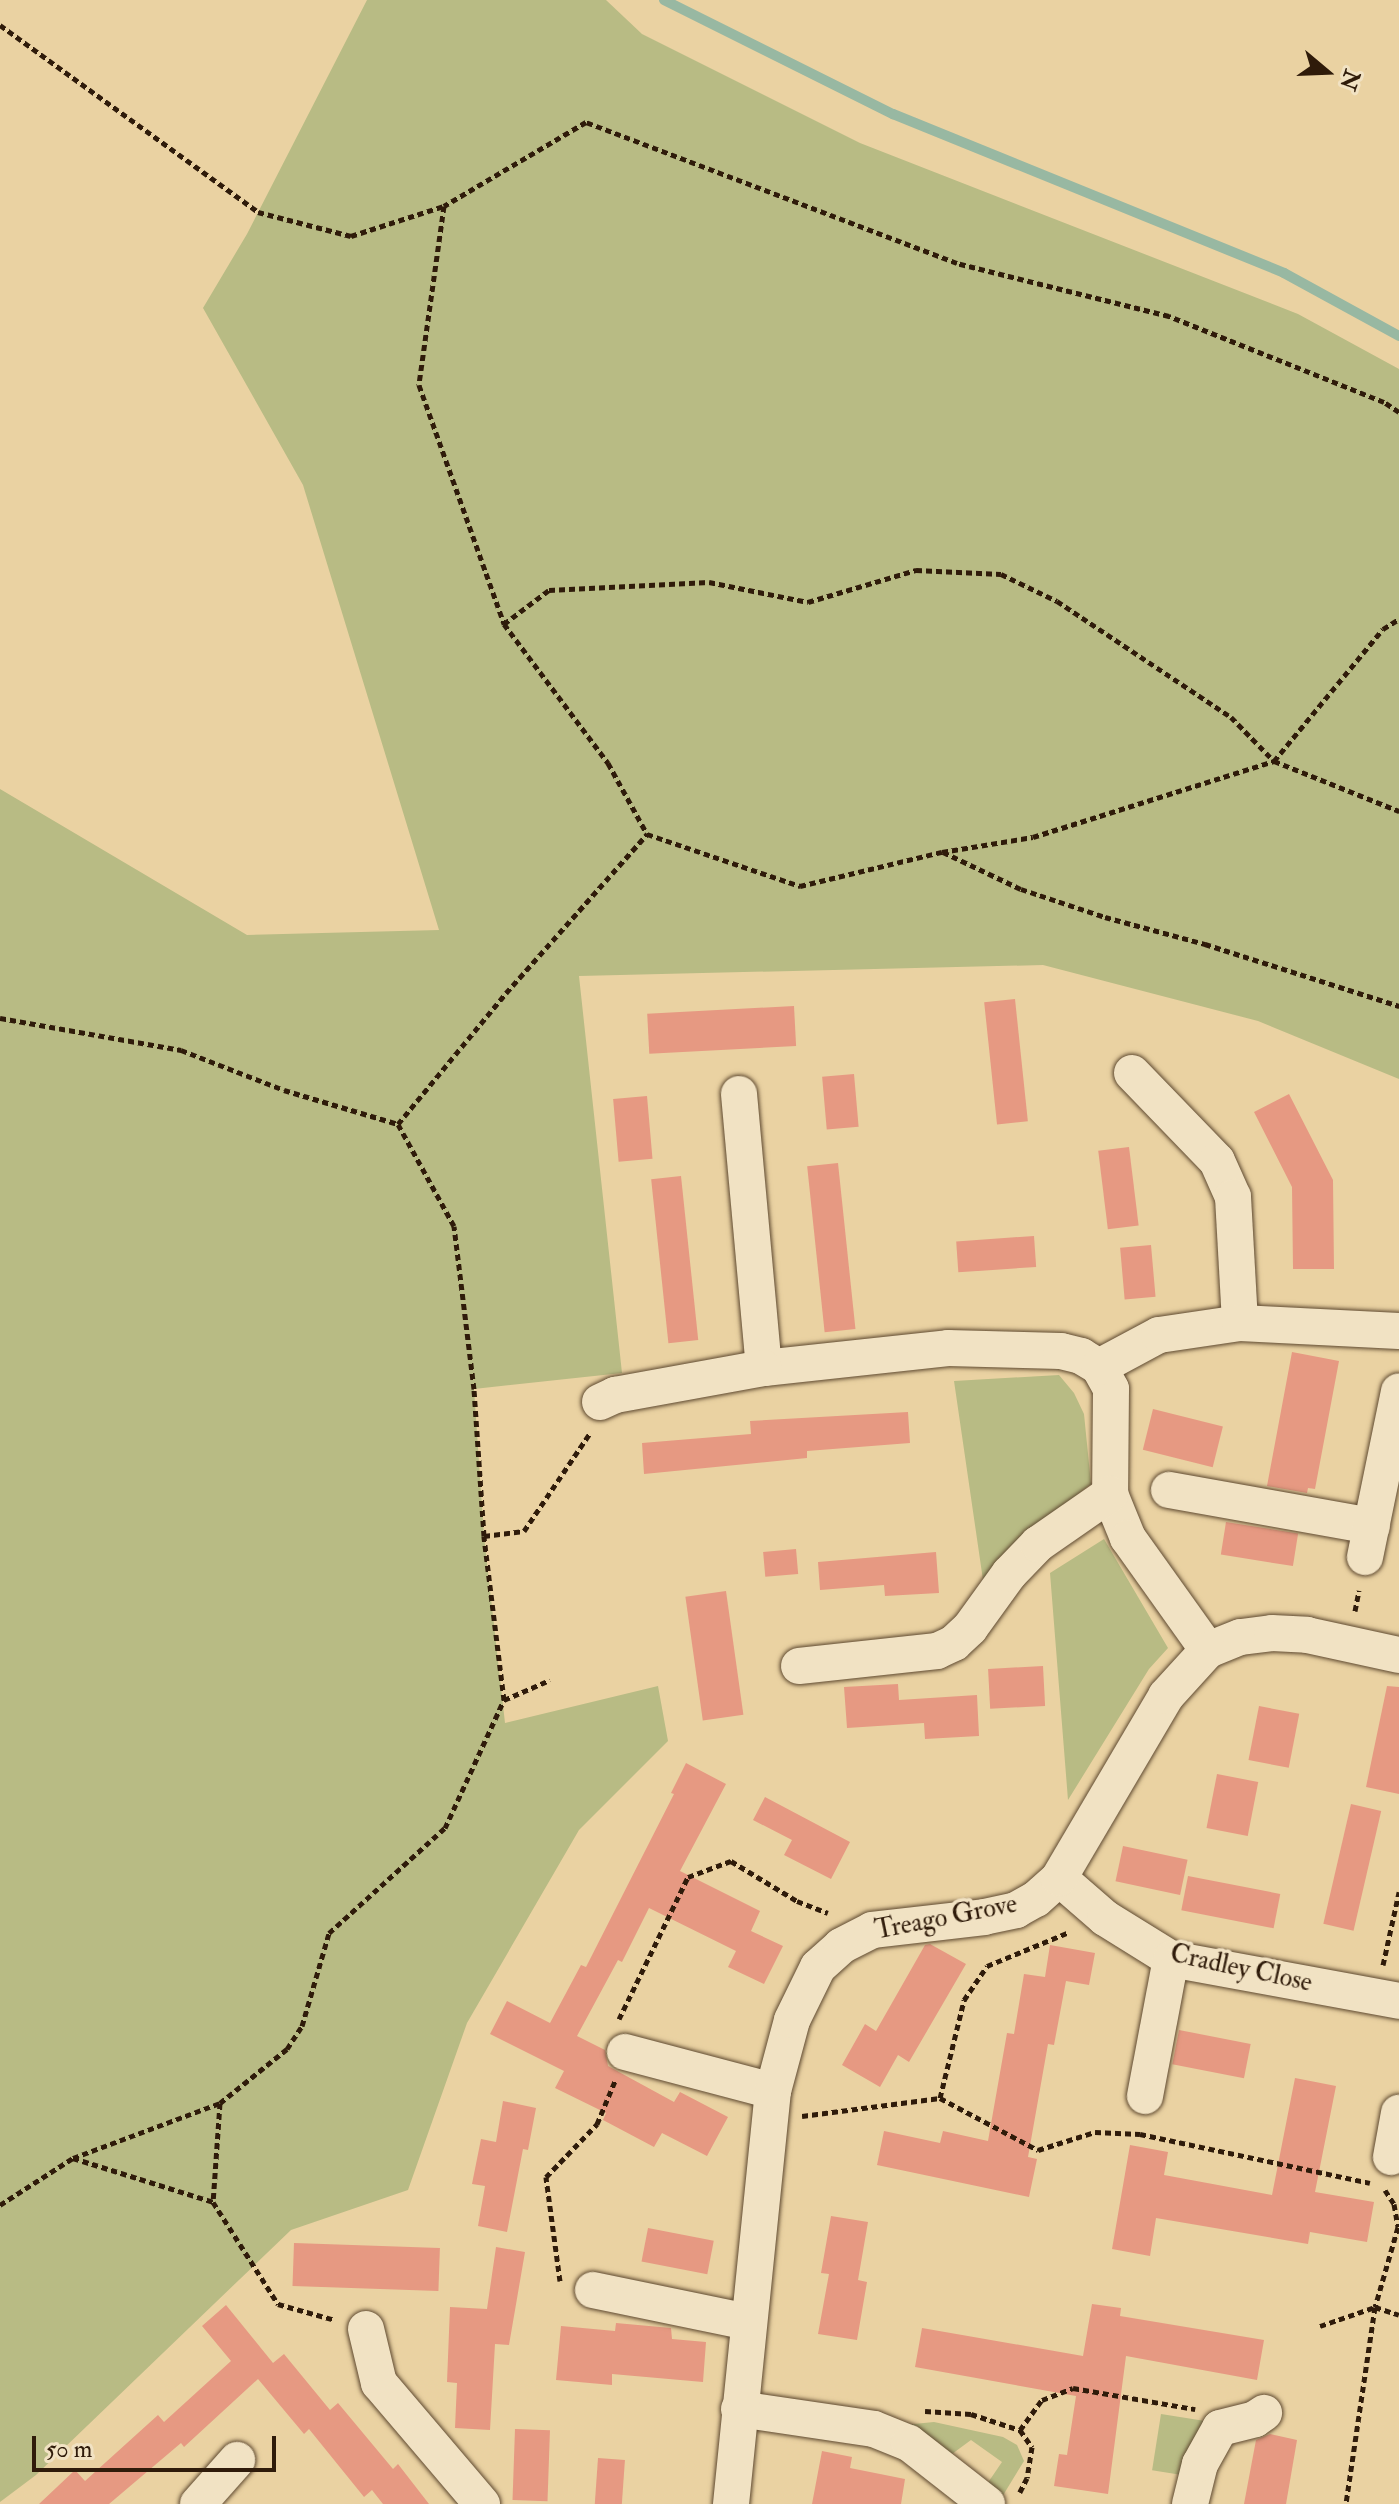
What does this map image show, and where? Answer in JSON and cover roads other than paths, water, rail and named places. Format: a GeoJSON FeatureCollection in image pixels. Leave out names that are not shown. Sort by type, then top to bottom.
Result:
{"type":"FeatureCollection","features":[{"type":"Feature","properties":{"kind":"street"},"geometry":{"type":"LineString","coordinates":[[1132,1073],[1217,1161],[1233,1197],[1240,1323]]}},
{"type":"Feature","properties":{"kind":"street"},"geometry":{"type":"LineString","coordinates":[[739,1094],[764,1368]]}},
{"type":"Feature","properties":{"kind":"street"},"geometry":{"type":"LineString","coordinates":[[1099,1367],[1159,1335],[1240,1323],[1399,1331]]}},
{"type":"Feature","properties":{"kind":"street"},"geometry":{"type":"LineString","coordinates":[[608,1399],[764,1368],[948,1348],[1061,1351],[1081,1356],[1099,1367],[1111,1389],[1110,1494],[1128,1538],[1208,1650]]}},
{"type":"Feature","properties":{"kind":"street"},"geometry":{"type":"LineString","coordinates":[[1169,1490],[1368,1542],[1399,1391]]}},
{"type":"Feature","properties":{"kind":"street"},"geometry":{"type":"LineString","coordinates":[[799,1666],[937,1651],[954,1643],[970,1628],[1009,1574],[1038,1544],[1110,1494]]}},
{"type":"Feature","properties":{"kind":"street","name":"Treago Grove"},"geometry":{"type":"LineString","coordinates":[[731,2504],[771,2106],[792,2020],[818,1967],[841,1946],[872,1930],[1016,1910],[1036,1899],[1059,1878],[1166,1696],[1208,1650],[1241,1637],[1272,1633],[1307,1635],[1399,1655]]}},
{"type":"Feature","properties":{"kind":"street","name":"Cradley Close"},"geometry":{"type":"LineString","coordinates":[[1059,1878],[1105,1918],[1171,1959],[1388,1999]]}},
{"type":"Feature","properties":{"kind":"street"},"geometry":{"type":"LineString","coordinates":[[1145,2096],[1171,1959]]}},
{"type":"Feature","properties":{"kind":"street"},"geometry":{"type":"LineString","coordinates":[[625,2052],[771,2106]]}},
{"type":"Feature","properties":{"kind":"street"},"geometry":{"type":"LineString","coordinates":[[1391,2157],[1399,2113]]}},
{"type":"Feature","properties":{"kind":"street"},"geometry":{"type":"LineString","coordinates":[[593,2290],[747,2322]]}},
{"type":"Feature","properties":{"kind":"street"},"geometry":{"type":"LineString","coordinates":[[366,2329],[379,2383],[482,2504]]}},
{"type":"Feature","properties":{"kind":"street"},"geometry":{"type":"LineString","coordinates":[[739,2409],[874,2429],[920,2451],[987,2504]]}},
{"type":"Feature","properties":{"kind":"street"},"geometry":{"type":"LineString","coordinates":[[1190,2504],[1200,2464],[1220,2428],[1260,2416]]}},
{"type":"Feature","properties":{"kind":"street"},"geometry":{"type":"LineString","coordinates":[[198,2504],[237,2460]]}},
{"type":"Feature","properties":{"kind":"waterway"},"geometry":{"type":"LineString","coordinates":[[664,0],[893,114],[1284,273],[1399,336]]}}]}
